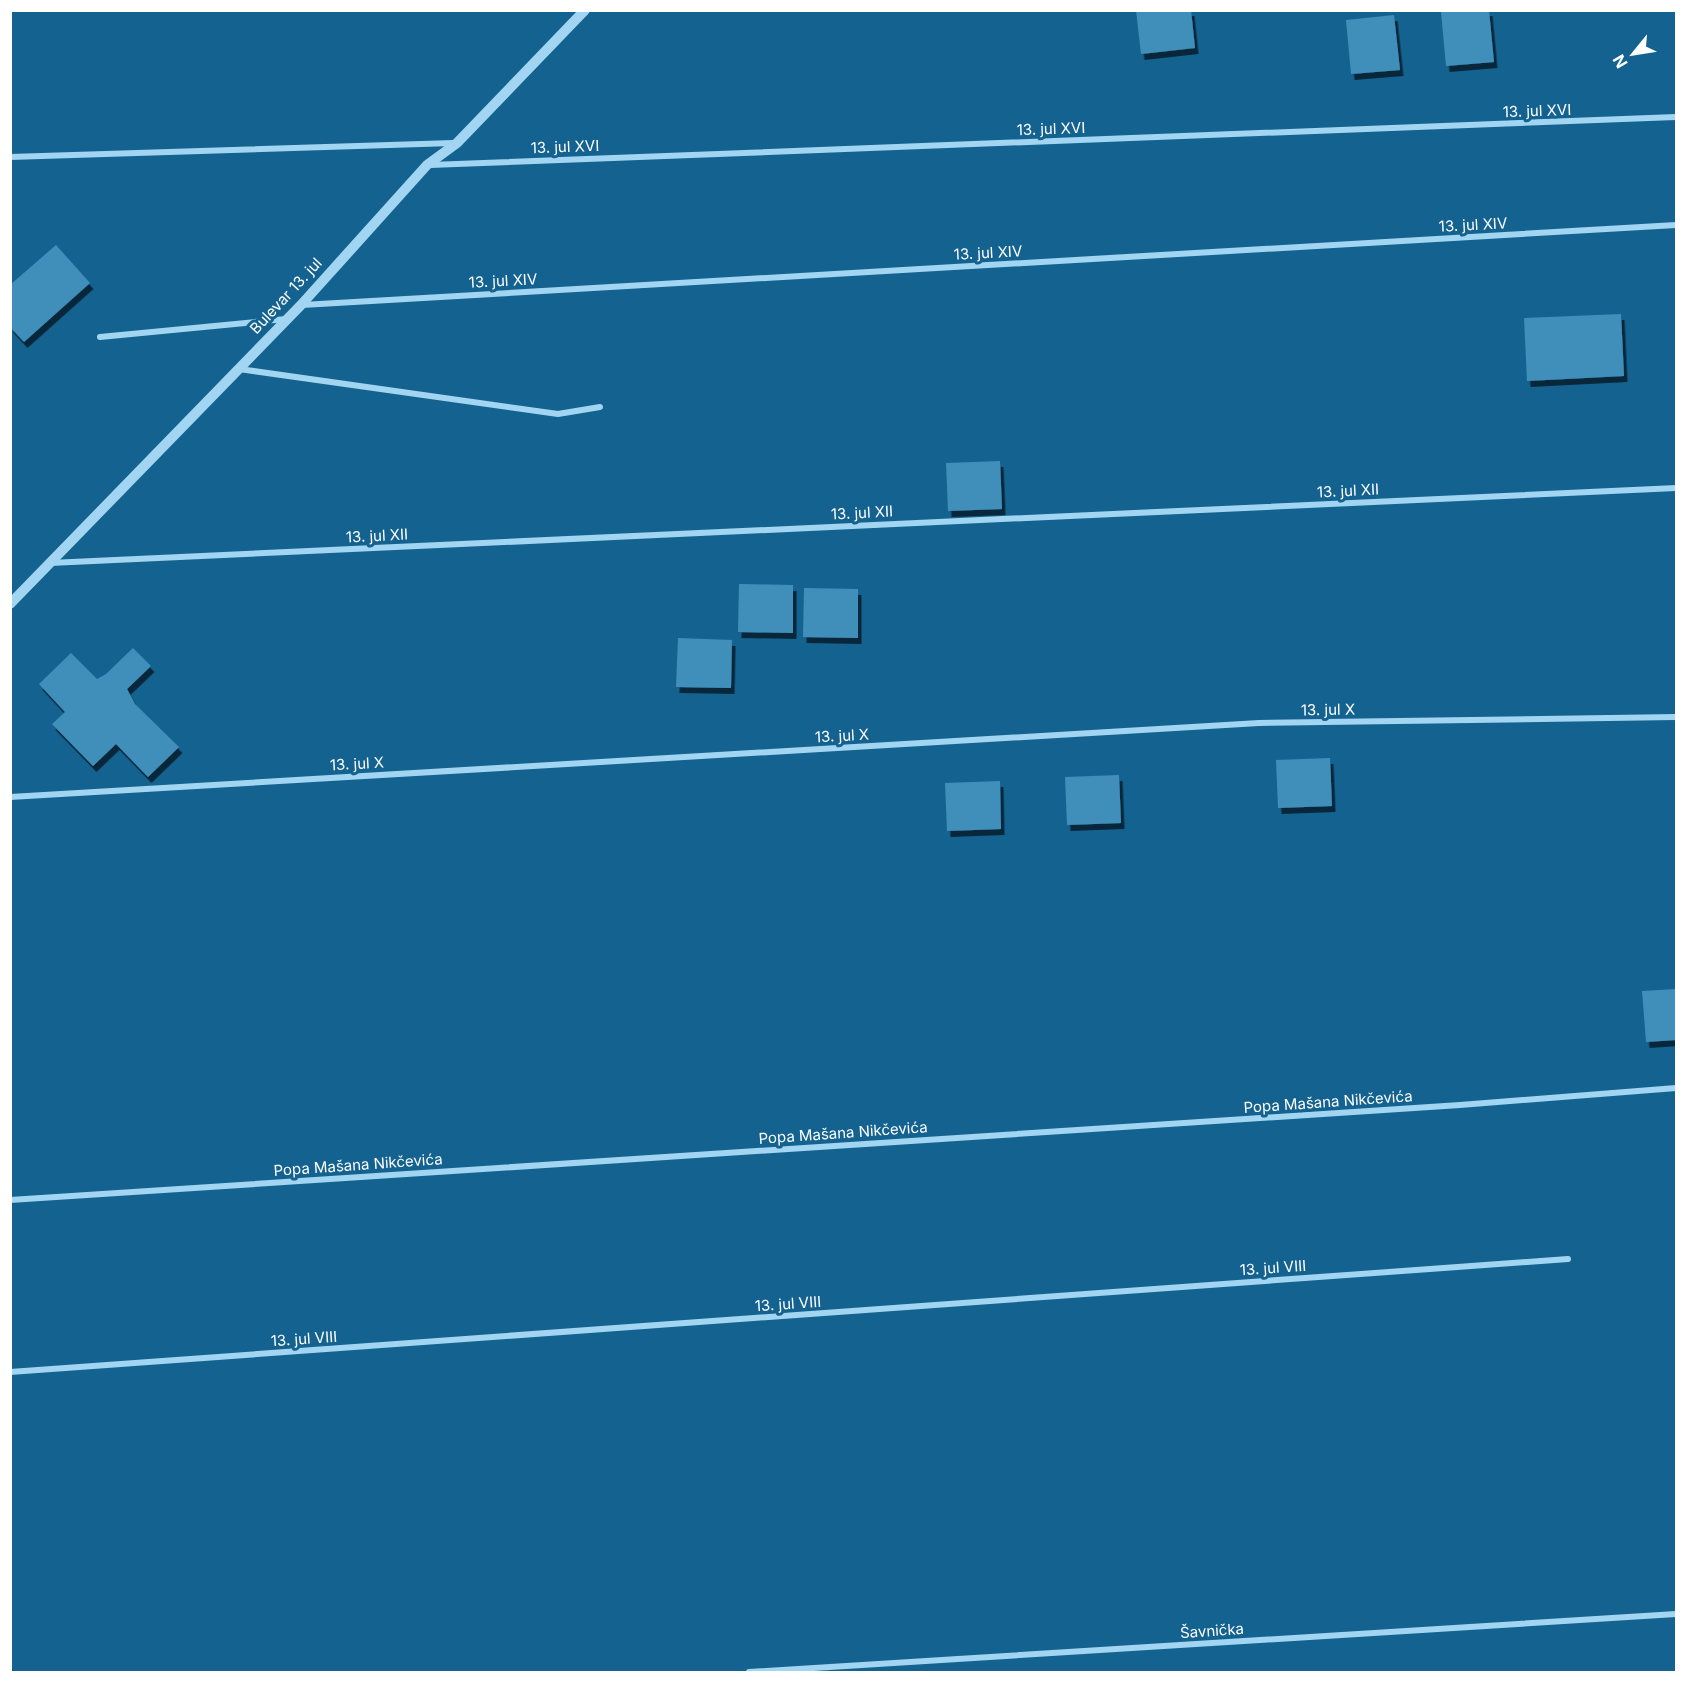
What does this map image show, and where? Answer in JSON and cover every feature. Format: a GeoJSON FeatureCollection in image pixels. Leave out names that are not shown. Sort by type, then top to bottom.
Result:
{"type":"FeatureCollection","features":[{"type":"Feature","properties":{"kind":"street","name":"Bulevar 13. jul"},"geometry":{"type":"LineString","coordinates":[[10,604],[301,305],[427,165],[457,143],[585,10]]}},
{"type":"Feature","properties":{"kind":"street","name":"13. jul XVI"},"geometry":{"type":"LineString","coordinates":[[427,165],[1677,117]]}},
{"type":"Feature","properties":{"kind":"street"},"geometry":{"type":"LineString","coordinates":[[10,157],[457,143]]}},
{"type":"Feature","properties":{"kind":"street","name":"13. jul XIV"},"geometry":{"type":"LineString","coordinates":[[301,305],[1677,225]]}},
{"type":"Feature","properties":{"kind":"street"},"geometry":{"type":"LineString","coordinates":[[100,337],[287,319]]}},
{"type":"Feature","properties":{"kind":"street"},"geometry":{"type":"LineString","coordinates":[[238,369],[558,414],[600,407]]}},
{"type":"Feature","properties":{"kind":"street","name":"13. jul XII"},"geometry":{"type":"LineString","coordinates":[[49,563],[1677,488]]}},
{"type":"Feature","properties":{"kind":"street","name":"13. jul X"},"geometry":{"type":"LineString","coordinates":[[10,797],[1259,723],[1677,717]]}},
{"type":"Feature","properties":{"kind":"street","name":"Popa Mašana Nikčevića"},"geometry":{"type":"LineString","coordinates":[[10,1200],[1460,1105],[1677,1088]]}},
{"type":"Feature","properties":{"kind":"street","name":"13. jul VIII"},"geometry":{"type":"LineString","coordinates":[[10,1372],[1568,1259]]}},
{"type":"Feature","properties":{"kind":"street","name":"Šavnička"},"geometry":{"type":"LineString","coordinates":[[749,1672],[1677,1614]]}},
{"type":"Feature","properties":{"kind":"building"},"geometry":{"type":"Polygon","coordinates":[[[1136,10],[1191,10],[1195,48],[1141,54],[1136,10]]]}},
{"type":"Feature","properties":{"kind":"building"},"geometry":{"type":"Polygon","coordinates":[[[1489,10],[1494,62],[1446,66],[1441,12],[1489,10]]]}},
{"type":"Feature","properties":{"kind":"building"},"geometry":{"type":"Polygon","coordinates":[[[1394,15],[1400,70],[1351,74],[1346,20],[1394,15]]]}},
{"type":"Feature","properties":{"kind":"building"},"geometry":{"type":"Polygon","coordinates":[[[56,245],[90,283],[24,342],[10,327],[10,285],[56,245]]]}},
{"type":"Feature","properties":{"kind":"building"},"geometry":{"type":"Polygon","coordinates":[[[1621,314],[1624,376],[1527,381],[1524,318],[1621,314]]]}},
{"type":"Feature","properties":{"kind":"building"},"geometry":{"type":"Polygon","coordinates":[[[1000,461],[1002,509],[948,511],[946,463],[1000,461]]]}},
{"type":"Feature","properties":{"kind":"building"},"geometry":{"type":"Polygon","coordinates":[[[739,584],[793,585],[793,633],[738,632],[739,584]]]}},
{"type":"Feature","properties":{"kind":"building"},"geometry":{"type":"Polygon","coordinates":[[[804,588],[858,589],[858,638],[803,637],[804,588]]]}},
{"type":"Feature","properties":{"kind":"building"},"geometry":{"type":"Polygon","coordinates":[[[678,638],[732,640],[731,688],[676,687],[678,638]]]}},
{"type":"Feature","properties":{"kind":"building"},"geometry":{"type":"Polygon","coordinates":[[[133,648],[151,666],[127,689],[135,704],[179,747],[148,777],[116,744],[93,766],[52,724],[65,712],[39,684],[71,653],[97,679],[106,674],[133,648]]]}},
{"type":"Feature","properties":{"kind":"building"},"geometry":{"type":"Polygon","coordinates":[[[1330,758],[1332,806],[1278,808],[1276,760],[1330,758]]]}},
{"type":"Feature","properties":{"kind":"building"},"geometry":{"type":"Polygon","coordinates":[[[1119,775],[1121,823],[1067,825],[1065,777],[1119,775]]]}},
{"type":"Feature","properties":{"kind":"building"},"geometry":{"type":"Polygon","coordinates":[[[1000,781],[1001,829],[947,831],[945,783],[1000,781]]]}},
{"type":"Feature","properties":{"kind":"building"},"geometry":{"type":"Polygon","coordinates":[[[1676,989],[1676,1040],[1646,1042],[1642,991],[1676,989]]]}}]}
